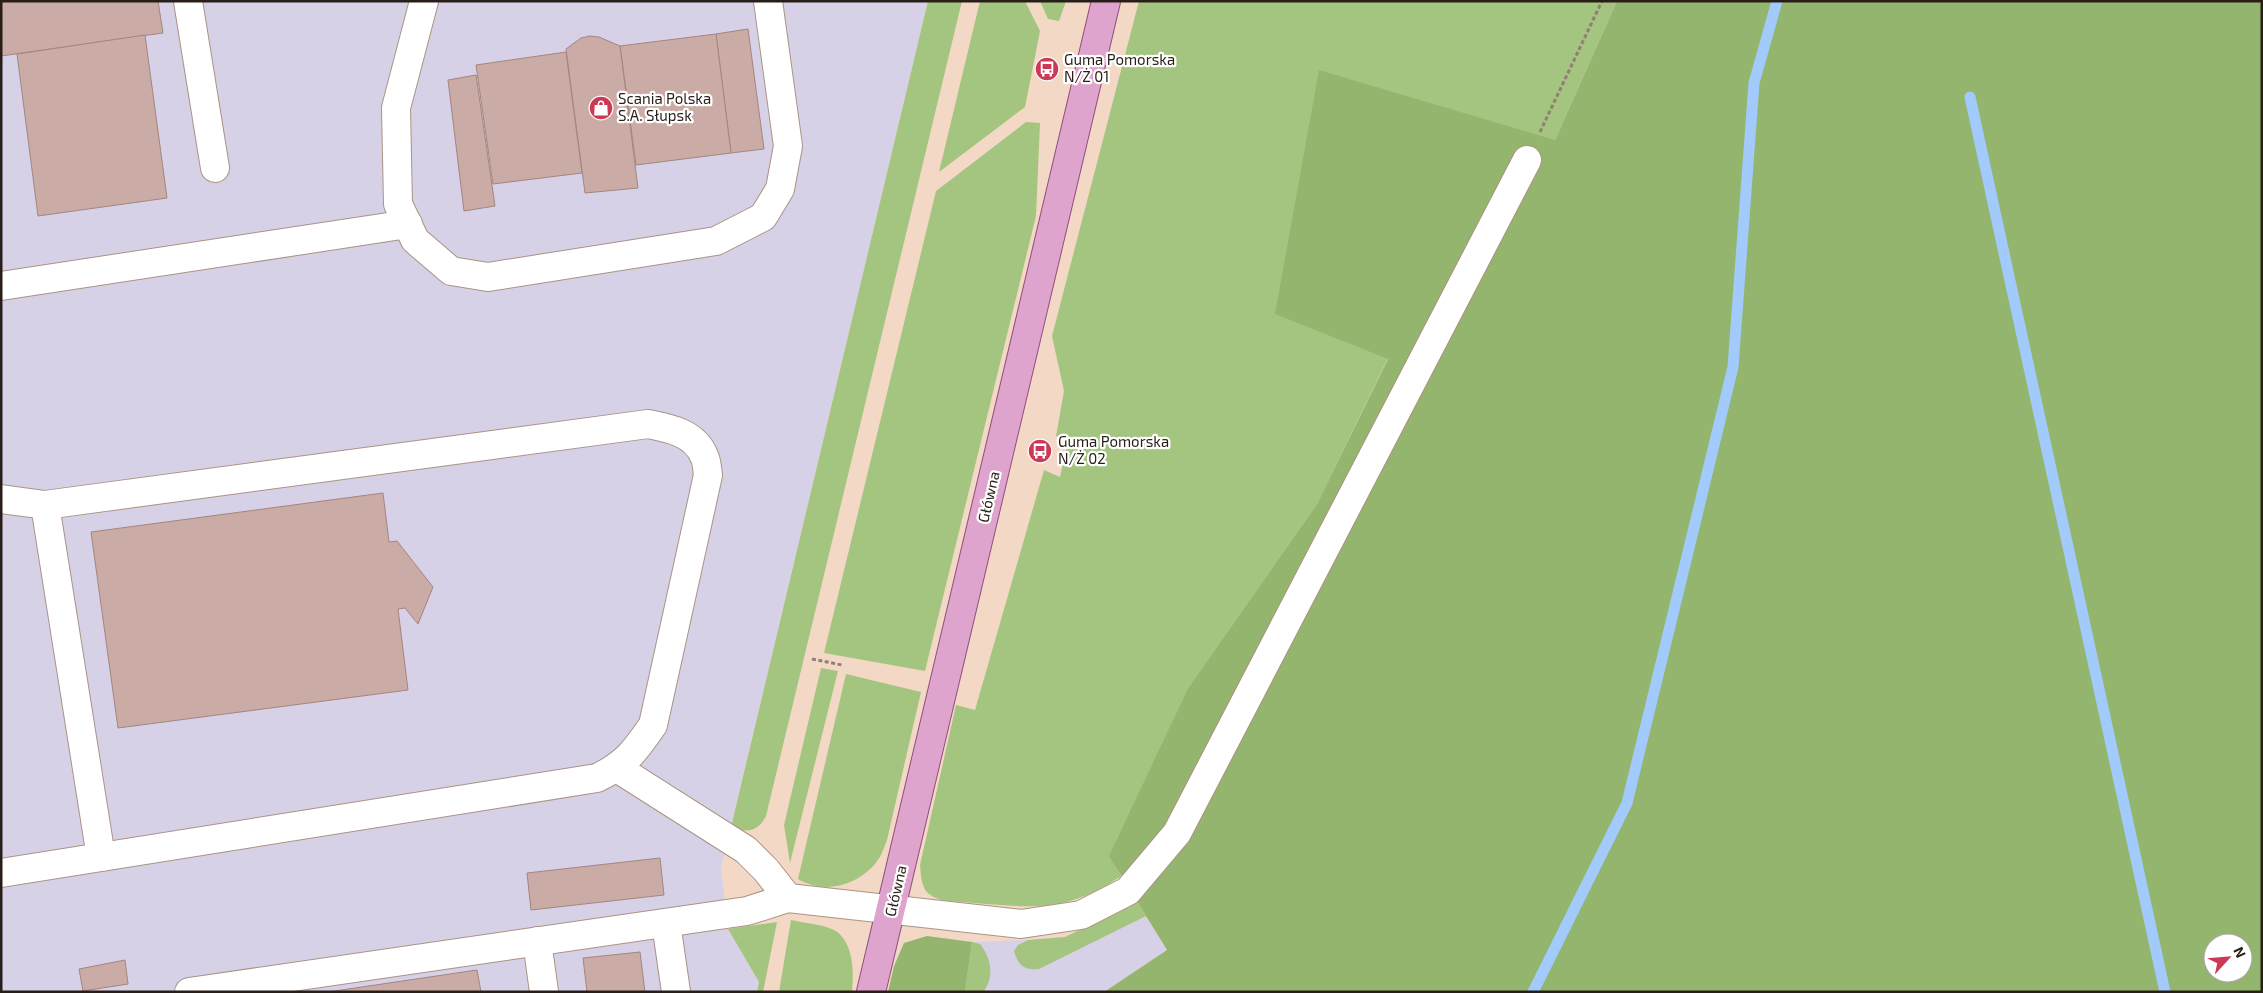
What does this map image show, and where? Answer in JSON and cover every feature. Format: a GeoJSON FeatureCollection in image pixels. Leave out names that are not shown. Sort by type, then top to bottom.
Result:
{"type":"FeatureCollection","features":[{"type":"Feature","properties":{"kind":"main road","name":"Główna"},"geometry":{"type":"LineString","coordinates":[[871,992],[1106,1]]}},
{"type":"Feature","properties":{"kind":"lane"},"geometry":{"type":"LineString","coordinates":[[188,1],[215,168]]}},
{"type":"Feature","properties":{"kind":"lane"},"geometry":{"type":"LineString","coordinates":[[424,1],[396,108],[398,204],[415,240],[451,271],[488,277],[716,241],[763,217],[780,189],[788,146],[768,1]]}},
{"type":"Feature","properties":{"kind":"lane"},"geometry":{"type":"LineString","coordinates":[[189,992],[221,989],[747,911],[788,898],[1021,924],[1081,915],[1128,891],[1177,833],[1527,160]]}},
{"type":"Feature","properties":{"kind":"lane"},"geometry":{"type":"LineString","coordinates":[[1,286],[408,224]]}},
{"type":"Feature","properties":{"kind":"lane"},"geometry":{"type":"LineString","coordinates":[[1,499],[45,505],[648,424],[673,428],[690,438],[704,455],[708,475],[653,725],[636,750],[618,768],[597,778],[1,873]]}},
{"type":"Feature","properties":{"kind":"lane"},"geometry":{"type":"LineString","coordinates":[[45,505],[101,857]]}},
{"type":"Feature","properties":{"kind":"lane"},"geometry":{"type":"LineString","coordinates":[[618,768],[746,850],[766,870],[788,898]]}},
{"type":"Feature","properties":{"kind":"lane"},"geometry":{"type":"LineString","coordinates":[[666,923],[676,992]]}},
{"type":"Feature","properties":{"kind":"lane"},"geometry":{"type":"LineString","coordinates":[[537,942],[544,992]]}},
{"type":"Feature","properties":{"kind":"path"},"geometry":{"type":"LineString","coordinates":[[1527,160],[1602,1]]}},
{"type":"Feature","properties":{"kind":"path"},"geometry":{"type":"LineString","coordinates":[[812,659],[842,665]]}},
{"type":"Feature","properties":{"kind":"shaded area"},"geometry":{"type":"Polygon","coordinates":[[[1,1],[928,1],[721,868],[728,929],[759,982],[757,992],[1,992],[1,1]]]}},
{"type":"Feature","properties":{"kind":"shaded area"},"geometry":{"type":"Polygon","coordinates":[[[1137,902],[1167,950],[1104,992],[965,992],[972,942],[1065,937],[1137,902]]]}},
{"type":"Feature","properties":{"kind":"green space"},"geometry":{"type":"Polygon","coordinates":[[[928,1],[962,1],[766,816],[752,830],[737,829],[731,827],[928,1]]]}},
{"type":"Feature","properties":{"kind":"green space"},"geometry":{"type":"Polygon","coordinates":[[[980,1],[1025,1],[1040,31],[1025,107],[939,172],[980,1]]]}},
{"type":"Feature","properties":{"kind":"green space"},"geometry":{"type":"Polygon","coordinates":[[[1040,1],[1066,1],[1059,21],[1048,19],[1040,1]]]}},
{"type":"Feature","properties":{"kind":"green space"},"geometry":{"type":"Polygon","coordinates":[[[1139,1],[1617,1],[1555,140],[1388,358],[1317,504],[1188,688],[1110,856],[1121,876],[1102,888],[1084,896],[1050,905],[1015,906],[939,899],[929,894],[924,888],[920,865],[956,705],[975,710],[1044,470],[1060,477],[1068,440],[1056,436],[1064,391],[1052,336],[1139,1]]]}},
{"type":"Feature","properties":{"kind":"green space"},"geometry":{"type":"Polygon","coordinates":[[[1617,1],[2262,1],[2262,992],[1104,992],[1167,950],[1109,856],[1188,688],[1317,504],[1388,359],[1275,314],[1319,70],[1555,140],[1617,1]]]}},
{"type":"Feature","properties":{"kind":"green space"},"geometry":{"type":"Polygon","coordinates":[[[1026,122],[1040,123],[1036,216],[925,671],[824,653],[936,191],[1026,122]]]}},
{"type":"Feature","properties":{"kind":"green space"},"geometry":{"type":"Polygon","coordinates":[[[821,668],[838,671],[790,863],[784,825],[821,668]]]}},
{"type":"Feature","properties":{"kind":"green space"},"geometry":{"type":"Polygon","coordinates":[[[846,674],[921,692],[887,840],[881,855],[867,872],[848,883],[828,887],[818,886],[798,879],[846,674]]]}},
{"type":"Feature","properties":{"kind":"green space"},"geometry":{"type":"Polygon","coordinates":[[[1137,902],[1146,916],[1039,969],[1026,968],[1017,960],[1014,951],[1018,945],[1028,940],[1065,937],[1137,902]]]}},
{"type":"Feature","properties":{"kind":"green space"},"geometry":{"type":"Polygon","coordinates":[[[791,920],[824,926],[841,935],[846,942],[851,958],[852,992],[779,992],[791,920]]]}},
{"type":"Feature","properties":{"kind":"green space"},"geometry":{"type":"Polygon","coordinates":[[[777,922],[763,992],[757,992],[759,982],[728,929],[777,922]]]}},
{"type":"Feature","properties":{"kind":"green space"},"geometry":{"type":"Polygon","coordinates":[[[927,936],[972,942],[965,992],[888,992],[894,966],[904,943],[927,936]]]}},
{"type":"Feature","properties":{"kind":"green space"},"geometry":{"type":"Polygon","coordinates":[[[972,942],[980,944],[989,961],[989,980],[983,992],[965,992],[972,942]]]}},
{"type":"Feature","properties":{"kind":"building"},"geometry":{"type":"Polygon","coordinates":[[[1,1],[158,1],[163,33],[1,56],[1,1]]]}},
{"type":"Feature","properties":{"kind":"building"},"geometry":{"type":"Polygon","coordinates":[[[748,29],[764,149],[731,153],[716,34],[748,29]]]}},
{"type":"Feature","properties":{"kind":"building"},"geometry":{"type":"Polygon","coordinates":[[[716,34],[731,153],[636,165],[620,46],[716,34]]]}},
{"type":"Feature","properties":{"kind":"building"},"geometry":{"type":"Polygon","coordinates":[[[145,35],[167,198],[38,216],[17,54],[145,35]]]}},
{"type":"Feature","properties":{"kind":"building","name":"Scania Polska S.A. Słupsk"},"geometry":{"type":"Polygon","coordinates":[[[599,37],[620,46],[638,188],[585,193],[566,49],[581,38],[599,37]]]}},
{"type":"Feature","properties":{"kind":"building"},"geometry":{"type":"Polygon","coordinates":[[[566,52],[582,173],[493,184],[476,65],[566,52]]]}},
{"type":"Feature","properties":{"kind":"building"},"geometry":{"type":"Polygon","coordinates":[[[476,75],[495,206],[464,211],[448,80],[476,75]]]}},
{"type":"Feature","properties":{"kind":"building"},"geometry":{"type":"Polygon","coordinates":[[[383,493],[389,542],[397,541],[433,587],[418,624],[405,608],[398,609],[408,690],[118,728],[91,532],[383,493]]]}},
{"type":"Feature","properties":{"kind":"building"},"geometry":{"type":"Polygon","coordinates":[[[660,858],[664,895],[531,910],[527,873],[660,858]]]}},
{"type":"Feature","properties":{"kind":"building"},"geometry":{"type":"Polygon","coordinates":[[[640,952],[645,992],[587,992],[583,958],[640,952]]]}},
{"type":"Feature","properties":{"kind":"building"},"geometry":{"type":"Polygon","coordinates":[[[125,960],[128,984],[83,991],[79,969],[125,960]]]}},
{"type":"Feature","properties":{"kind":"building"},"geometry":{"type":"Polygon","coordinates":[[[477,970],[481,992],[328,992],[477,970]]]}},
{"type":"Feature","properties":{"kind":"waterway"},"geometry":{"type":"LineString","coordinates":[[1533,992],[1627,803],[1733,367],[1754,83],[1777,1]]}},
{"type":"Feature","properties":{"kind":"waterway"},"geometry":{"type":"LineString","coordinates":[[1970,97],[2165,992]]}},
{"type":"Feature","properties":{"kind":"place","name":"Guma Pomorska N/Ż 01"},"geometry":{"type":"Point","coordinates":[1047,69]}},
{"type":"Feature","properties":{"kind":"place","name":"Scania Polska S.A. Słupsk"},"geometry":{"type":"Point","coordinates":[601,108]}},
{"type":"Feature","properties":{"kind":"place","name":"Guma Pomorska N/Ż 02"},"geometry":{"type":"Point","coordinates":[1040,451]}}]}
